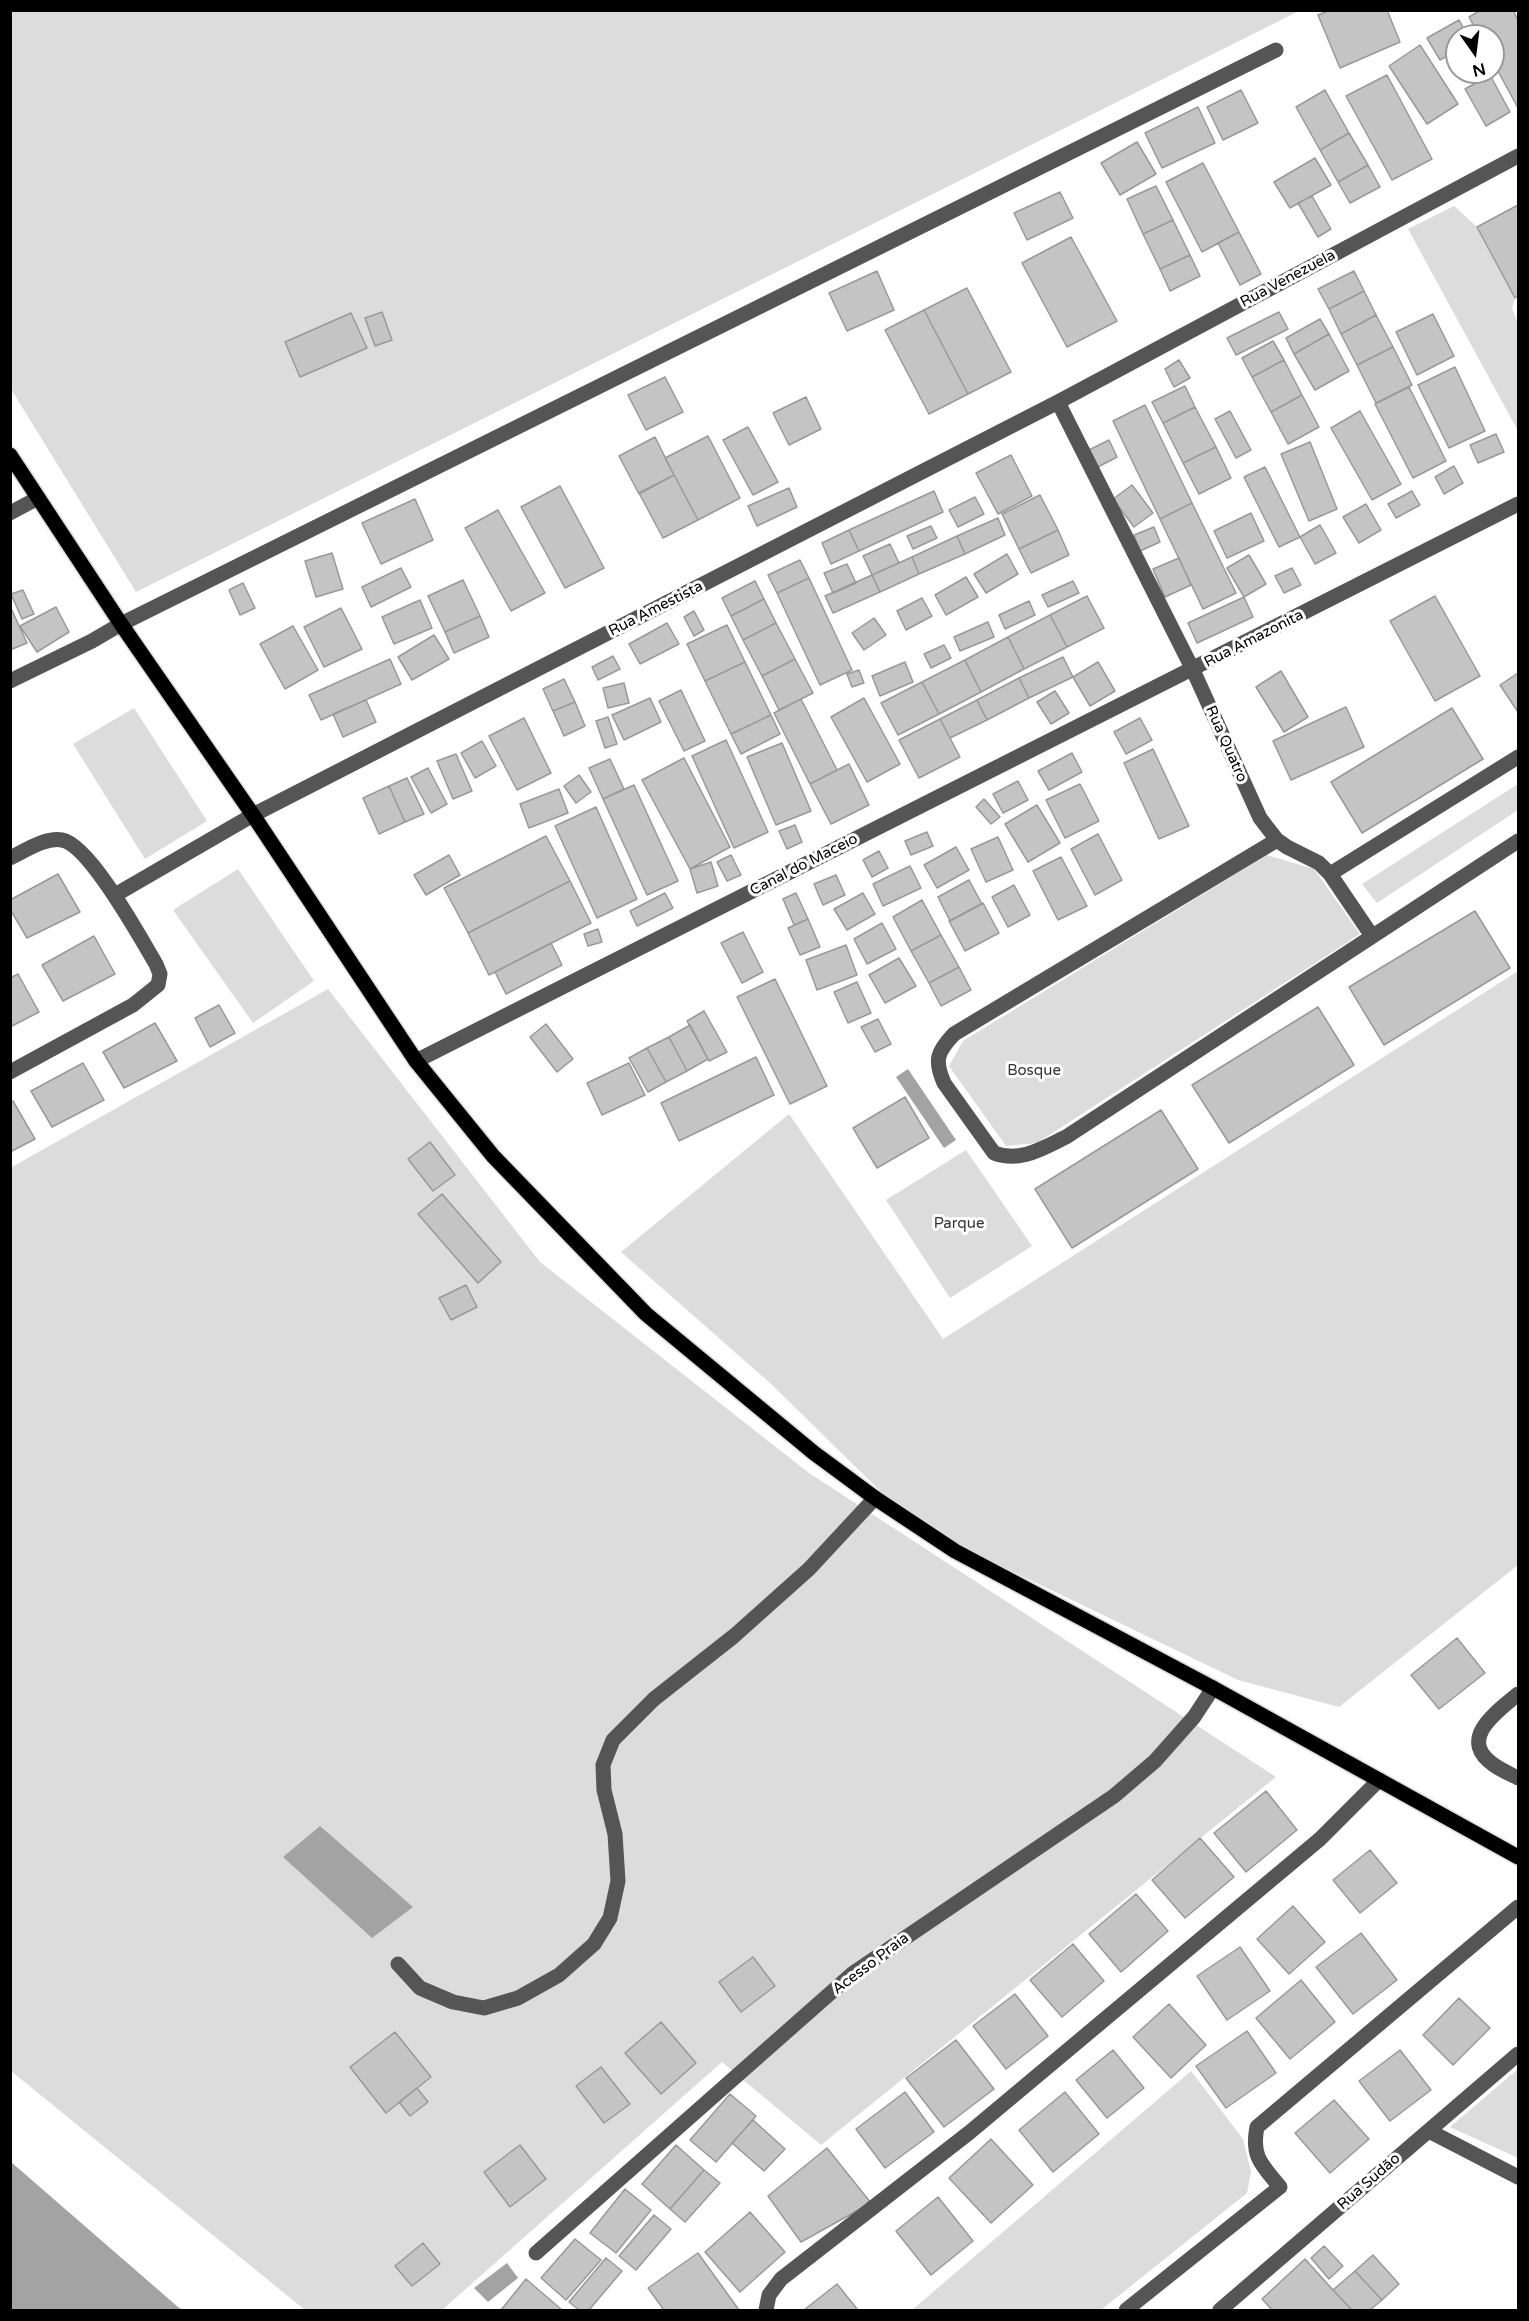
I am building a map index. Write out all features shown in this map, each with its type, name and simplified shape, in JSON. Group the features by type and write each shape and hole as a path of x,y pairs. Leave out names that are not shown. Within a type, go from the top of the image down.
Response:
{"main road":[{"path":"10,455 121,624 253,815 416,1061 493,1156 646,1314 814,1453 875,1498 955,1551 1213,1688 1518,1857"}],"street":[{"path":"10,681 1276,50"},
{"name":"Rua Venezuela","path":"1058,402 1518,156"},
{"name":"Rua Amazonita","path":"1058,402 1193,670 1518,504"},
{"name":"Rua Amestista","path":"115,895 253,815 1058,402"},
{"path":"10,513 38,498"},
{"name":"Rua Quatro","path":"1193,670 1260,818 1277,840"},
{"name":"Canal do Maceio","path":"416,1061 1193,670"},
{"path":"1330,874 1518,757"},
{"path":"10,858 50,841 64,840 89,860 115,895 156,964 159,974 158,985 133,1005 10,1072"},
{"path":"1372,936 1330,874 1318,863 1287,848 1277,840 954,1034 938,1055 938,1070 944,1083 994,1153 1016,1157 1035,1152 1066,1137 1518,841"},
{"path":"398,1964 420,1988 453,2001 484,2008 518,1998 559,1975 594,1944 610,1918 618,1881 615,1834 603,1765 614,1740 654,1699 734,1635 809,1569 875,1498"},
{"name":"Acesso Praia","path":"536,2253 852,1974 1114,1796 1155,1761 1194,1717 1213,1688"},
{"path":"1518,1694 1482,1726 1479,1739 1482,1755 1493,1765 1518,1778"},
{"path":"766,2310 769,2295 782,2279 997,2110 1320,1839 1378,1780"},
{"path":"1126,2310 1280,2187 1257,2157 1253,2143 1257,2127 1518,1907"},
{"name":"Rua Sudão","path":"1220,2310 1518,2054"},
{"path":"1429,2131 1518,2177"}],"green space":[{"path":"11,11 1299,11 136,592 11,389"},
{"path":"1454,206 1477,227 1515,298 1512,308 1518,323 1518,431 1408,229"},
{"path":"134,708 207,821 145,859 73,744"},
{"path":"1518,784 1518,810 1377,903 1362,884"},
{"name":"Bosque","path":"1267,855 1314,869 1360,934 1037,1143 1006,1146 949,1066 963,1041"},
{"path":"238,869 314,981 253,1023 173,910"},
{"path":"1518,971 1518,1565 1339,1707 1238,1680 914,1524 770,1383 621,1252 789,1114 943,1339"},
{"path":"328,989 540,1262 809,1473 1276,1777 821,2145 722,2062 442,2310 305,2310 11,2071 10,1168"},
{"name":"Parque","path":"966,1150 1032,1246 950,1298 886,1200"},
{"path":"1518,2069 1518,2158 1450,2127"},
{"path":"1191,2071 1243,2139 1251,2172 1247,2193 1101,2310 912,2310"}],"shaded area":[{"path":"908,1069 956,1140 944,1148 896,1077"},
{"path":"320,1826 413,1907 372,1938 283,1857"},
{"path":"11,2162 178,2307 183,2310 11,2310"},
{"path":"507,2263 518,2278 488,2302 474,2288"}],"building":[{"path":"1330,10 1387,10 1400,42 1340,68 1318,15"},
{"path":"1481,10 1513,10 1518,20 1518,108 1505,84 1505,24 1473,24 1469,17"},
{"path":"1445,28 1445,57 1440,60 1427,38"},
{"path":"1420,45 1458,104 1427,124 1389,66"},
{"path":"1387,75 1432,159 1392,180 1346,96"},
{"path":"1474,84 1495,84 1510,112 1486,126 1465,89"},
{"path":"1241,90 1258,123 1223,140 1207,107"},
{"path":"1325,90 1349,133 1320,150 1296,107"},
{"path":"1198,107 1215,143 1162,168 1145,133"},
{"path":"1349,133 1368,165 1338,182 1320,150"},
{"path":"1137,142 1156,174 1120,195 1101,163"},
{"path":"1315,158 1331,185 1290,208 1274,182"},
{"path":"1203,163 1239,232 1202,252 1166,182"},
{"path":"1368,165 1380,187 1350,203 1338,182"},
{"path":"1156,186 1173,220 1143,234 1127,199"},
{"path":"1060,192 1073,218 1027,240 1014,213"},
{"path":"1312,196 1331,229 1318,237 1298,203"},
{"path":"1518,205 1518,296 1515,298 1477,227"},
{"path":"1173,220 1190,255 1160,269 1143,234"},
{"path":"1239,232 1261,274 1240,285 1218,243"},
{"path":"1071,237 1117,321 1067,347 1022,263"},
{"path":"1190,255 1200,276 1170,291 1160,269"},
{"path":"877,271 894,310 847,331 829,293"},
{"path":"1354,271 1364,291 1329,309 1318,289"},
{"path":"967,288 1011,372 968,394 924,310"},
{"path":"1364,291 1376,315 1341,334 1329,309"},
{"path":"924,310 968,394 929,414 885,330"},
{"path":"382,312 392,340 375,346 365,318"},
{"path":"1279,312 1288,329 1236,355 1227,338"},
{"path":"351,313 367,348 300,377 285,342"},
{"path":"1433,314 1454,356 1417,375 1396,332"},
{"path":"1376,315 1393,347 1357,365 1341,334"},
{"path":"1320,319 1329,334 1294,354 1286,338"},
{"path":"1329,334 1349,371 1315,390 1294,354"},
{"path":"1273,341 1284,360 1252,377 1242,358"},
{"path":"1393,347 1412,385 1376,403 1357,365"},
{"path":"1179,360 1190,378 1174,387 1165,369"},
{"path":"1284,360 1302,395 1271,412 1252,377"},
{"path":"1455,367 1485,431 1449,448 1418,385"},
{"path":"665,377 683,412 646,430 628,395"},
{"path":"1185,386 1195,407 1163,423 1152,402"},
{"path":"1409,387 1446,461 1413,478 1375,404"},
{"path":"1302,395 1319,427 1288,444 1271,412"},
{"path":"806,397 821,429 789,445 773,413"},
{"path":"1145,405 1192,503 1160,519 1113,421"},
{"path":"1195,407 1216,447 1183,463 1163,423"},
{"path":"1230,411 1251,450 1236,458 1215,419"},
{"path":"1360,411 1401,484 1372,500 1331,428"},
{"path":"748,427 778,482 753,495 723,440"},
{"path":"1496,434 1504,452 1478,463 1470,445"},
{"path":"708,436 740,498 698,520 665,458"},
{"path":"655,437 674,475 639,494 619,456"},
{"path":"1109,440 1117,457 1098,467 1089,450"},
{"path":"1310,442 1337,509 1309,521 1281,454"},
{"path":"1216,447 1231,478 1199,494 1183,463"},
{"path":"1011,455 1032,496 998,514 976,473"},
{"path":"1454,466 1463,483 1444,494 1435,477"},
{"path":"1265,467 1300,537 1279,547 1244,477"},
{"path":"674,475 698,520 663,538 639,493"},
{"path":"1132,485 1153,513 1134,527 1113,499"},
{"path":"560,486 604,568 565,588 521,507"},
{"path":"789,488 797,507 757,526 748,506"},
{"path":"934,491 943,512 859,551 849,530"},
{"path":"1412,491 1420,505 1396,518 1388,504"},
{"path":"1040,495 1058,530 1019,549 1002,514"},
{"path":"975,497 984,514 958,527 949,510"},
{"path":"415,499 433,540 381,564 362,523"},
{"path":"1192,503 1236,593 1203,609 1160,519"},
{"path":"1366,504 1381,530 1359,543 1343,517"},
{"path":"498,510 545,593 511,611 465,528"},
{"path":"1251,513 1264,541 1227,558 1214,531"},
{"path":"998,518 1005,535 965,554 957,536"},
{"path":"1320,525 1336,553 1315,564 1300,537"},
{"path":"931,526 937,538 913,549 907,536"},
{"path":"1154,527 1160,542 1140,551 1134,535"},
{"path":"849,530 859,551 831,564 822,543"},
{"path":"1058,530 1069,555 1031,573 1019,549"},
{"path":"957,536 965,554 919,574 912,557"},
{"path":"890,544 899,563 872,575 863,556"},
{"path":"332,553 343,589 316,597 305,561"},
{"path":"1007,554 1018,574 986,593 974,574"},
{"path":"1249,555 1266,584 1244,597 1227,568"},
{"path":"912,557 919,574 880,592 872,575"},
{"path":"1179,558 1191,585 1165,597 1153,569"},
{"path":"800,560 809,578 777,593 768,575"},
{"path":"847,564 856,583 833,593 824,573"},
{"path":"401,568 411,587 371,607 362,587"},
{"path":"1292,568 1301,585 1284,593 1275,576"},
{"path":"872,575 880,592 833,613 825,596"},
{"path":"966,577 978,597 946,615 935,595"},
{"path":"809,578 852,670 820,685 777,593"},
{"path":"463,580 480,616 445,632 428,596"},
{"path":"755,581 764,599 731,616 722,598"},
{"path":"1073,581 1079,593 1048,607 1042,595"},
{"path":"243,583 255,608 240,615 229,590"},
{"path":"23,590 34,614 22,619 11,594"},
{"path":"1087,596 1104,628 1067,647 1050,615"},
{"path":"1435,596 1480,676 1435,701 1390,621"},
{"path":"1244,597 1253,617 1197,643 1188,623"},
{"path":"922,598 932,616 906,630 897,611"},
{"path":"764,599 776,623 743,640 731,616"},
{"path":"420,600 432,628 394,644 382,617"},
{"path":"1029,601 1035,615 1005,629 999,615"},
{"path":"10,606 27,643 10,650"},
{"path":"56,607 69,632 37,652 20,626"},
{"path":"341,608 362,649 324,667 304,627"},
{"path":"694,611 704,630 694,636 684,617"},
{"path":"1050,615 1067,647 1024,669 1008,637"},
{"path":"480,616 489,637 454,653 445,632"},
{"path":"874,618 886,635 864,650 852,633"},
{"path":"988,622 994,637 960,651 954,637"},
{"path":"667,623 679,644 640,664 629,644"},
{"path":"776,623 795,659 762,676 743,640"},
{"path":"727,625 745,662 705,681 687,644"},
{"path":"293,626 318,670 285,689 260,644"},
{"path":"434,635 449,659 412,680 398,657"},
{"path":"1008,637 1024,669 981,692 965,660"},
{"path":"944,645 951,658 931,668 924,654"},
{"path":"613,656 620,669 598,680 592,667"},
{"path":"1063,657 1073,677 1029,698 1019,678"},
{"path":"390,659 401,684 321,720 309,695"},
{"path":"795,659 813,693 779,710 762,676"},
{"path":"965,660 981,692 939,714 922,682"},
{"path":"745,662 771,715 731,734 705,681"},
{"path":"905,662 913,682 880,696 872,676"},
{"path":"1098,662 1115,691 1090,706 1073,677"},
{"path":"859,670 864,683 852,687 847,674"},
{"path":"1281,671 1308,717 1284,732 1256,687"},
{"path":"1518,673 1518,712 1500,685"},
{"path":"1019,678 1029,698 987,720 977,700"},
{"path":"564,679 575,702 553,711 543,689"},
{"path":"922,682 939,714 898,735 881,703"},
{"path":"624,683 629,703 608,708 603,688"},
{"path":"681,690 705,741 684,751 659,701"},
{"path":"1055,691 1069,713 1051,724 1037,702"},
{"path":"650,698 661,722 624,740 612,715"},
{"path":"864,698 900,764 867,782 831,717"},
{"path":"801,699 837,770 810,784 774,713"},
{"path":"366,700 376,722 343,737 333,714"},
{"path":"977,700 987,720 950,738 940,719"},
{"path":"575,702 585,726 564,736 553,711"},
{"path":"1346,707 1364,747 1291,780 1273,741"},
{"path":"1452,708 1483,759 1362,833 1331,782"},
{"path":"771,715 780,734 741,754 731,734"},
{"path":"608,717 617,744 605,748 596,721"},
{"path":"524,718 551,773 517,790 489,736"},
{"path":"1140,718 1152,740 1126,754 1114,732"},
{"path":"940,719 960,757 919,778 899,740"},
{"path":"726,740 768,832 734,848 692,756"},
{"path":"482,741 496,766 475,778 461,753"},
{"path":"782,743 811,811 776,825 747,757"},
{"path":"1153,749 1189,826 1159,839 1124,763"},
{"path":"1072,753 1082,772 1049,790 1038,771"},
{"path":"456,754 472,791 453,799 437,761"},
{"path":"684,758 730,847 690,869 642,780"},
{"path":"610,759 624,789 603,799 589,768"},
{"path":"849,764 869,805 831,824 810,784"},
{"path":"428,768 447,804 431,813 411,777"},
{"path":"579,775 591,792 576,803 564,786"},
{"path":"407,778 424,814 405,822 389,786"},
{"path":"1018,781 1028,800 1003,813 993,794"},
{"path":"1080,784 1099,821 1065,838 1046,800"},
{"path":"634,785 678,881 647,895 603,799"},
{"path":"389,786 405,822 379,834 363,798"},
{"path":"559,789 568,813 529,828 520,804"},
{"path":"984,799 1000,817 991,824 976,807"},
{"path":"1037,805 1060,843 1028,862 1005,824"},
{"path":"596,807 637,899 597,918 555,826"},
{"path":"795,825 802,842 787,849 779,831"},
{"path":"927,832 933,846 911,855 905,841"},
{"path":"1098,834 1122,880 1095,895 1071,849"},
{"path":"546,836 570,881 468,933 444,888"},
{"path":"998,837 1013,870 986,882 971,849"},
{"path":"956,847 969,870 937,888 924,865"},
{"path":"879,851 888,868 872,877 863,860"},
{"path":"449,855 460,875 426,895 414,875"},
{"path":"731,855 741,875 727,881 717,862"},
{"path":"1061,857 1087,906 1058,920 1033,871"},
{"path":"711,862 718,886 697,893 690,869"},
{"path":"910,866 921,888 883,906 873,884"},
{"path":"58,874 80,912 27,938 10,909 10,900"},
{"path":"836,875 845,895 823,905 814,884"},
{"path":"969,880 982,904 950,921 938,897"},
{"path":"570,881 591,923 489,975 468,933"},
{"path":"1014,885 1030,915 1008,927 992,897"},
{"path":"665,893 673,908 637,926 630,911"},
{"path":"796,893 808,919 794,925 783,899"},
{"path":"863,893 875,914 847,930 834,909"},
{"path":"922,900 941,935 911,951 893,917"},
{"path":"983,903 999,933 965,951 949,921"},
{"path":"1475,911 1510,968 1384,1045 1349,987"},
{"path":"808,919 820,947 800,955 788,928"},
{"path":"882,923 896,949 867,964 854,939"},
{"path":"598,929 602,942 588,946 584,934"},
{"path":"743,932 763,972 742,983 721,943"},
{"path":"941,935 959,967 929,983 911,951"},
{"path":"94,936 115,974 63,1001 42,965"},
{"path":"551,943 562,965 506,994 495,972"},
{"path":"846,945 857,975 817,990 806,960"},
{"path":"899,958 916,986 885,1003 869,975"},
{"path":"959,967 971,990 941,1006 929,983"},
{"path":"18,974 39,1012 10,1027 10,978"},
{"path":"775,979 827,1086 790,1104 737,997"},
{"path":"857,982 871,1013 848,1023 834,992"},
{"path":"219,1005 235,1033 210,1047 195,1018"},
{"path":"1318,1007 1354,1065 1229,1143 1192,1085"},
{"path":"704,1011 727,1052 709,1061 687,1021"},
{"path":"878,1019 891,1044 875,1052 861,1027"},
{"path":"155,1023 177,1061 124,1088 103,1052"},
{"path":"546,1024 573,1059 557,1072 530,1037"},
{"path":"690,1025 708,1059 687,1071 669,1037"},
{"path":"669,1037 687,1071 666,1082 647,1048"},
{"path":"647,1048 666,1082 648,1092 629,1058"},
{"path":"756,1057 774,1095 679,1141 661,1103"},
{"path":"83,1063 104,1100 52,1127 31,1091"},
{"path":"629,1063 645,1095 602,1115 587,1083"},
{"path":"905,1097 929,1138 877,1168 853,1128"},
{"path":"13,1101 35,1139 10,1152 10,1103"},
{"path":"1161,1110 1198,1169 1072,1248 1035,1189"},
{"path":"430,1142 455,1175 433,1191 408,1159"},
{"path":"442,1194 501,1262 478,1283 418,1214"},
{"path":"466,1285 477,1307 451,1320 439,1298"},
{"path":"1457,1638 1485,1673 1439,1709 1411,1675"},
{"path":"1266,1791 1297,1830 1246,1872 1214,1833"},
{"path":"1200,1838 1234,1877 1185,1918 1152,1880"},
{"path":"1370,1850 1397,1883 1360,1913 1333,1880"},
{"path":"1136,1894 1168,1931 1121,1972 1089,1934"},
{"path":"1293,1906 1325,1942 1289,1974 1257,1939"},
{"path":"1361,1933 1397,1980 1353,2014 1316,1967"},
{"path":"1073,1944 1104,1981 1062,2017 1030,1980"},
{"path":"1240,1947 1270,1991 1227,2020 1197,1976"},
{"path":"753,1957 775,1986 741,2012 719,1982"},
{"path":"1301,1980 1335,2022 1290,2059 1256,2018"},
{"path":"1015,1994 1048,2036 1006,2069 973,2026"},
{"path":"1459,1998 1490,2028 1453,2065 1423,2035"},
{"path":"1169,2004 1206,2045 1171,2078 1133,2037"},
{"path":"661,2022 696,2063 661,2094 625,2053"},
{"path":"1247,2031 1276,2073 1226,2108 1196,2066"},
{"path":"395,2032 431,2077 386,2113 350,2067"},
{"path":"956,2040 994,2089 944,2127 906,2078"},
{"path":"1113,2050 1144,2088 1107,2118 1076,2080"},
{"path":"1400,2050 1431,2090 1390,2121 1359,2081"},
{"path":"601,2067 630,2104 604,2123 576,2086"},
{"path":"417,2088 428,2102 410,2116 399,2102"},
{"path":"905,2092 934,2132 885,2168 856,2129"},
{"path":"1065,2092 1099,2134 1053,2172 1019,2130"},
{"path":"730,2094 756,2116 716,2162 690,2140"},
{"path":"1334,2100 1369,2139 1330,2173 1295,2133"},
{"path":"753,2120 785,2149 764,2171 732,2143"},
{"path":"991,2139 1033,2185 991,2223 949,2178"},
{"path":"520,2145 546,2179 510,2207 484,2172"},
{"path":"676,2145 704,2170 670,2209 642,2184"},
{"path":"827,2148 871,2203 801,2242 768,2196"},
{"path":"704,2170 720,2183 685,2222 670,2209"},
{"path":"625,2189 651,2210 616,2253 590,2233"},
{"path":"938,2197 973,2241 931,2275 896,2231"},
{"path":"750,2212 785,2252 740,2292 705,2252"},
{"path":"654,2215 671,2229 636,2270 619,2256"},
{"path":"575,2239 601,2260 566,2300 541,2278"},
{"path":"423,2243 440,2264 412,2286 395,2266"},
{"path":"1324,2246 1343,2266 1329,2279 1311,2258"},
{"path":"698,2253 739,2310 664,2310 648,2288"},
{"path":"1373,2255 1399,2284 1382,2300 1355,2271"},
{"path":"606,2258 622,2271 589,2310 579,2310 569,2302"},
{"path":"1305,2259 1352,2310 1272,2310 1262,2299"},
{"path":"1355,2271 1382,2300 1370,2310 1352,2310 1333,2290"},
{"path":"526,2279 562,2310 501,2310"},
{"path":"837,2284 858,2310 804,2310"}]}
